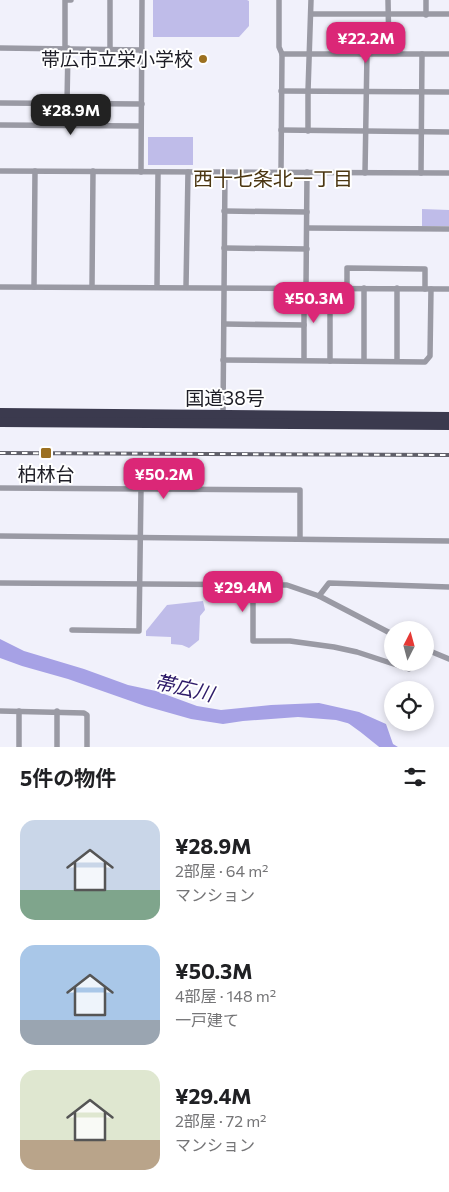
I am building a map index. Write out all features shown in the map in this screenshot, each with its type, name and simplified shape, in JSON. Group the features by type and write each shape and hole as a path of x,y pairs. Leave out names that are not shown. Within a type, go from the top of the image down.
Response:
{"highway":[{"name":"国道38号","path":"0,413 449,425"},
{"name":"国道38号","path":"0,422 449,416"}],"street":[{"path":"68,104 66,0 71,0"},
{"path":"110,0 110,49"},
{"path":"141,172 142,0"},
{"path":"279,0 279,47 282,54 281,172"},
{"path":"308,130 311,0"},
{"path":"388,0 389,53"},
{"path":"426,0 426,15"},
{"path":"311,14 449,14"},
{"path":"0,48 142,50"},
{"path":"365,172 367,53"},
{"path":"282,54 449,54"},
{"path":"421,173 422,54"},
{"path":"281,91 449,92"},
{"path":"0,103 142,104"},
{"path":"0,125 141,126"},
{"path":"281,130 449,132"},
{"path":"0,171 449,173"},
{"path":"34,288 35,171"},
{"path":"92,287 93,171"},
{"path":"157,287 158,172"},
{"path":"186,287 188,172"},
{"path":"223,419 225,172"},
{"path":"304,360 308,172"},
{"path":"224,210 307,212"},
{"path":"307,228 449,229"},
{"path":"224,248 307,249"},
{"path":"224,360 425,362 430,356 426,269 347,268 347,288"},
{"path":"0,287 449,289"},
{"path":"330,288 330,361"},
{"path":"364,288 364,361"},
{"path":"397,288 397,361"},
{"path":"224,324 304,326"},
{"path":"0,488 300,490 300,539"},
{"path":"72,630 139,630 141,489"},
{"path":"0,536 449,541"},
{"path":"0,583 287,585 319,596 384,630"},
{"path":"319,596 329,583 449,587"},
{"path":"253,586 253,641 290,641 334,647 384,661"},
{"path":"434,653 449,659"},
{"path":"0,711 84,713 87,715 87,747"},
{"path":"19,711 19,747"},
{"path":"57,712 57,747"}],"shaded area":[{"path":"153,0 247,0 249,1 249,26 239,37 153,37"},
{"path":"148,137 193,137 193,165 148,165"},
{"path":"422,209 449,210 449,226 422,226"},
{"path":"203,601 205,610 200,616 199,640 189,648 171,644 171,637 146,636 146,631 167,605"},
{"path":"0,639 24,651 84,669 128,685 156,691 197,706 221,710 319,703 359,712 384,723 384,731 388,731 393,744 398,747 382,747 373,730 336,720 298,717 223,724 191,719 145,706 0,658"}],"waterway":[{"name":"帯広川","path":"352,719 388,747"}],"railway":[{"path":"0,453 449,455"}],"place":[{"name":"帯広市立栄小学校","path":"203,59"},
{"name":"柏林台","path":"46,453"}],"district":[{"name":"西十七条北一丁目","path":"273,179"}]}
